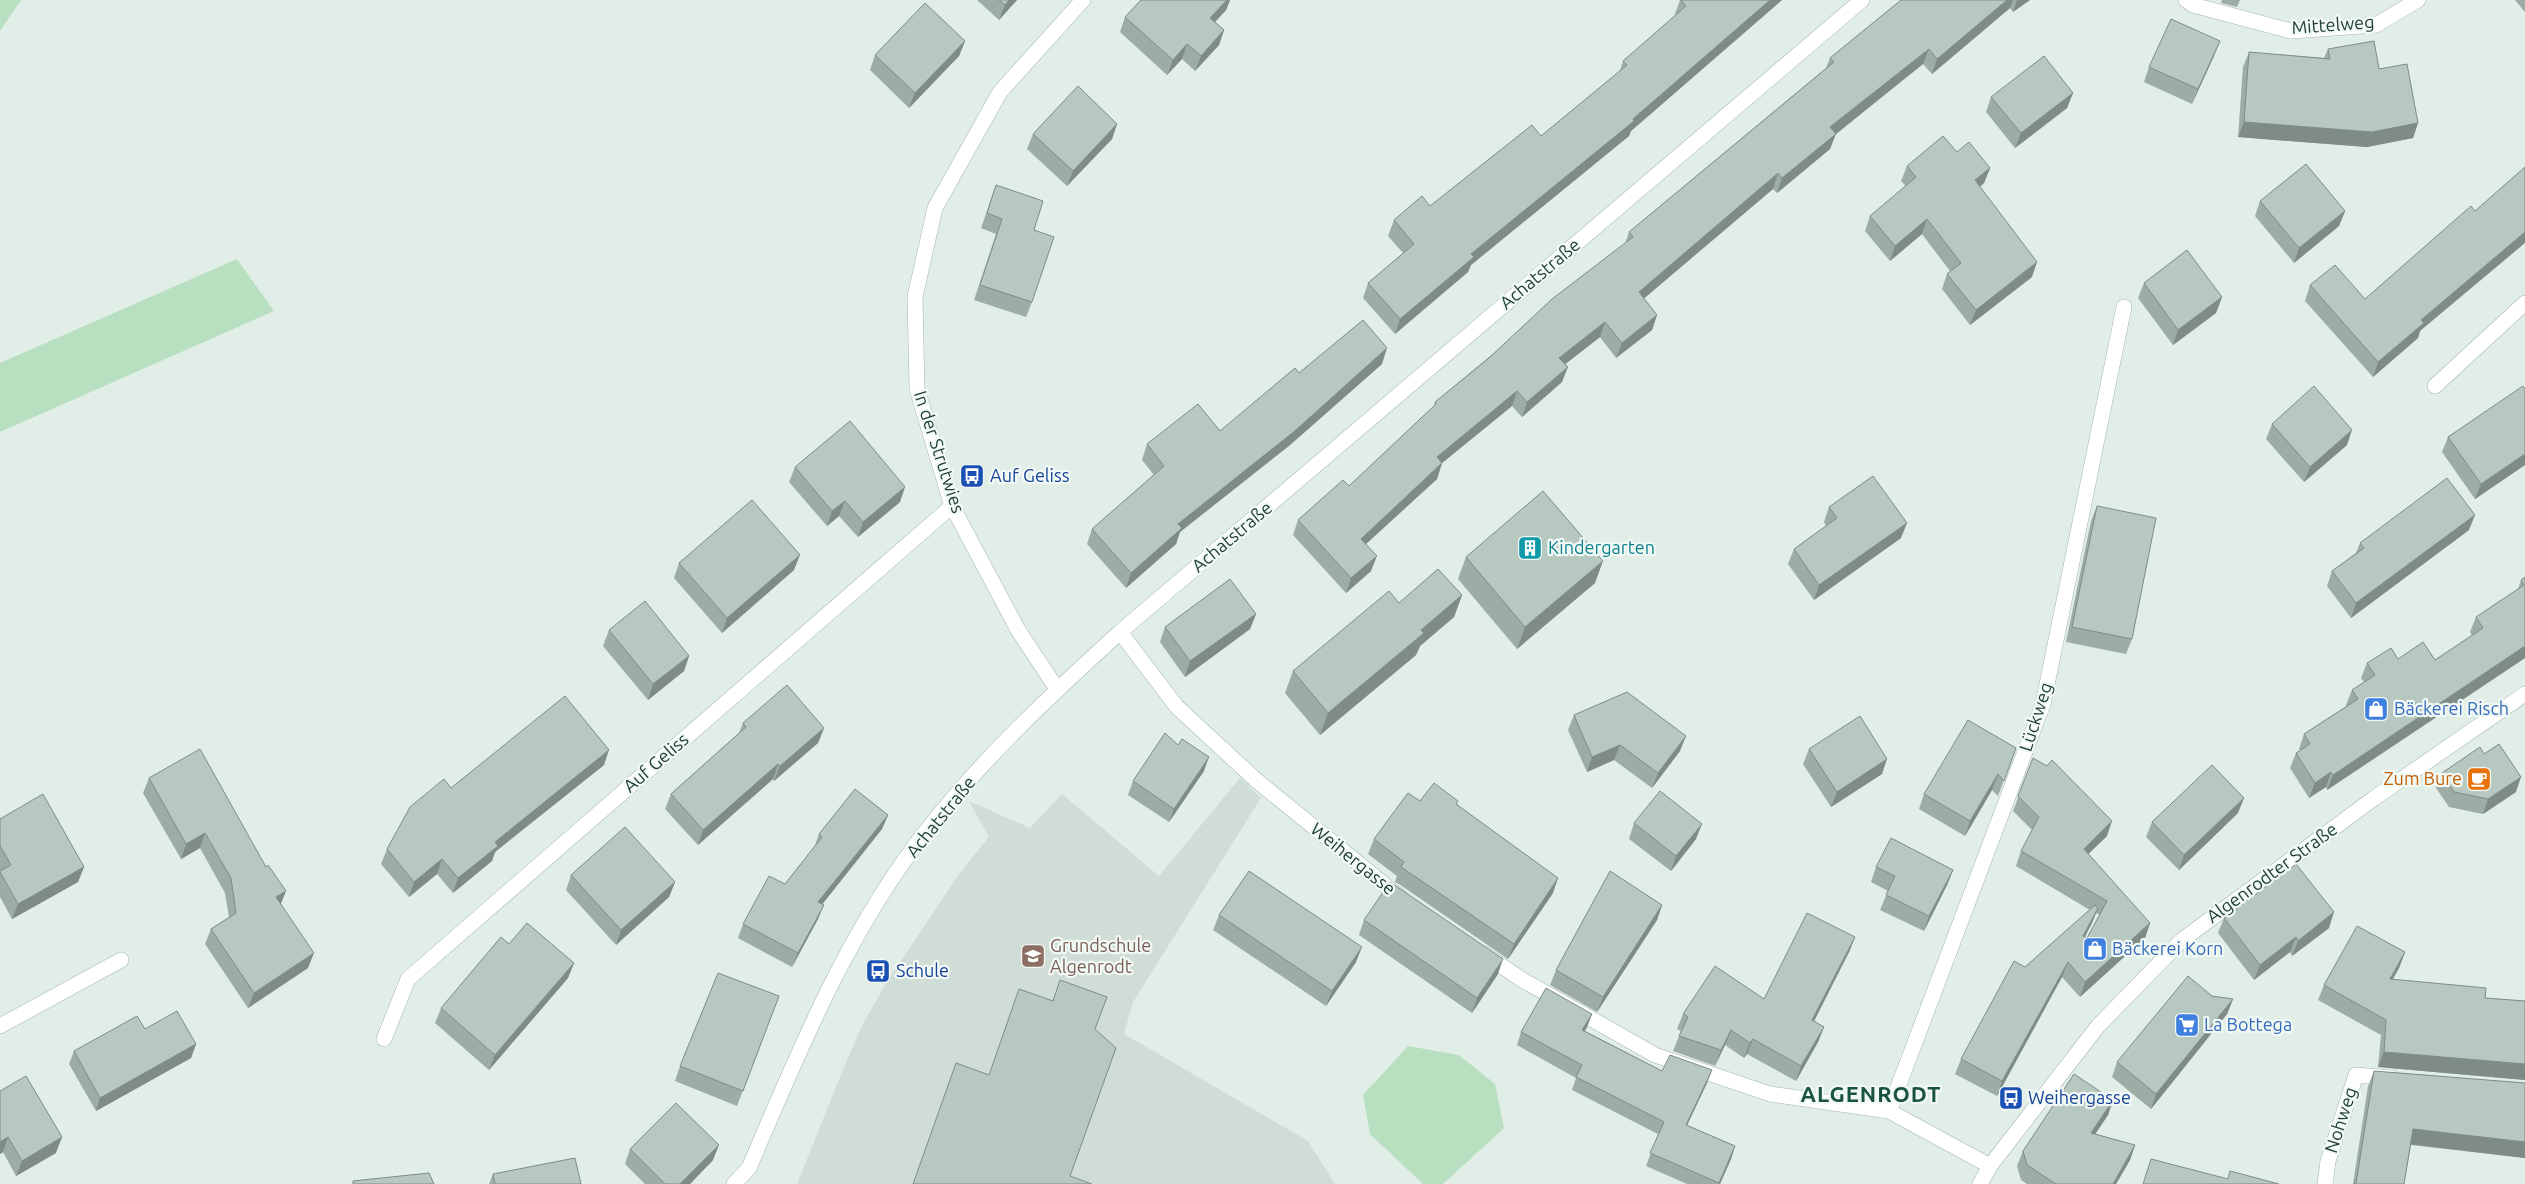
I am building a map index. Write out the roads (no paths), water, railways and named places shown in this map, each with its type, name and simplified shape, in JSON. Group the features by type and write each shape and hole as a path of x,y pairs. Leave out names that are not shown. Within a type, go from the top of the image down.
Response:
{"street":[{"name":"In der Strutwies","path":"1057,689 1018,630 952,506 916,389 915,297 936,208 1000,92 1083,0"},
{"name":"Achatstraße","path":"734,1184 749,1168 804,1039 847,955 886,889 926,831 1020,726 1057,689 1120,632 1862,0"},
{"name":"Mittelweg","path":"2186,0 2193,5 2291,31 2376,25 2418,0"},
{"path":"2435,386 2525,303"},
{"name":"Lückweg","path":"1889,1111 2043,704 2124,307"},
{"name":"Auf Geliss","path":"384,1039 408,979 952,506"},
{"name":"Weihergasse","path":"1120,632 1177,707 1256,780 1393,892 1417,909"},
{"name":"Algenrodter Straße","path":"1980,1184 1990,1166 2098,1026 2182,940 2373,799 2525,694"},
{"path":"1473,947 1520,979 1654,1055 1770,1094 1889,1111 1990,1166"},
{"path":"0,1026 121,960"},
{"name":"Nohweg","path":"2325,1184 2328,1162 2356,1075 2406,1079"}],"place":[{"name":"Auf Geliss","path":"972,476"},
{"name":"Kindergarten","path":"1530,548"},
{"name":"Bäckerei Risch","path":"2376,709"},
{"name":"Zum Bure","path":"2479,779"},
{"name":"Bäckerei Korn","path":"2095,949"},
{"name":"Grundschule Algenrodt","path":"1033,956"},
{"name":"Schule","path":"878,971"},
{"name":"La Bottega","path":"2187,1025"},
{"name":"Weihergasse","path":"2011,1098"}],"district":[{"name":"ALGENRODT","path":"1871,1094"}]}
